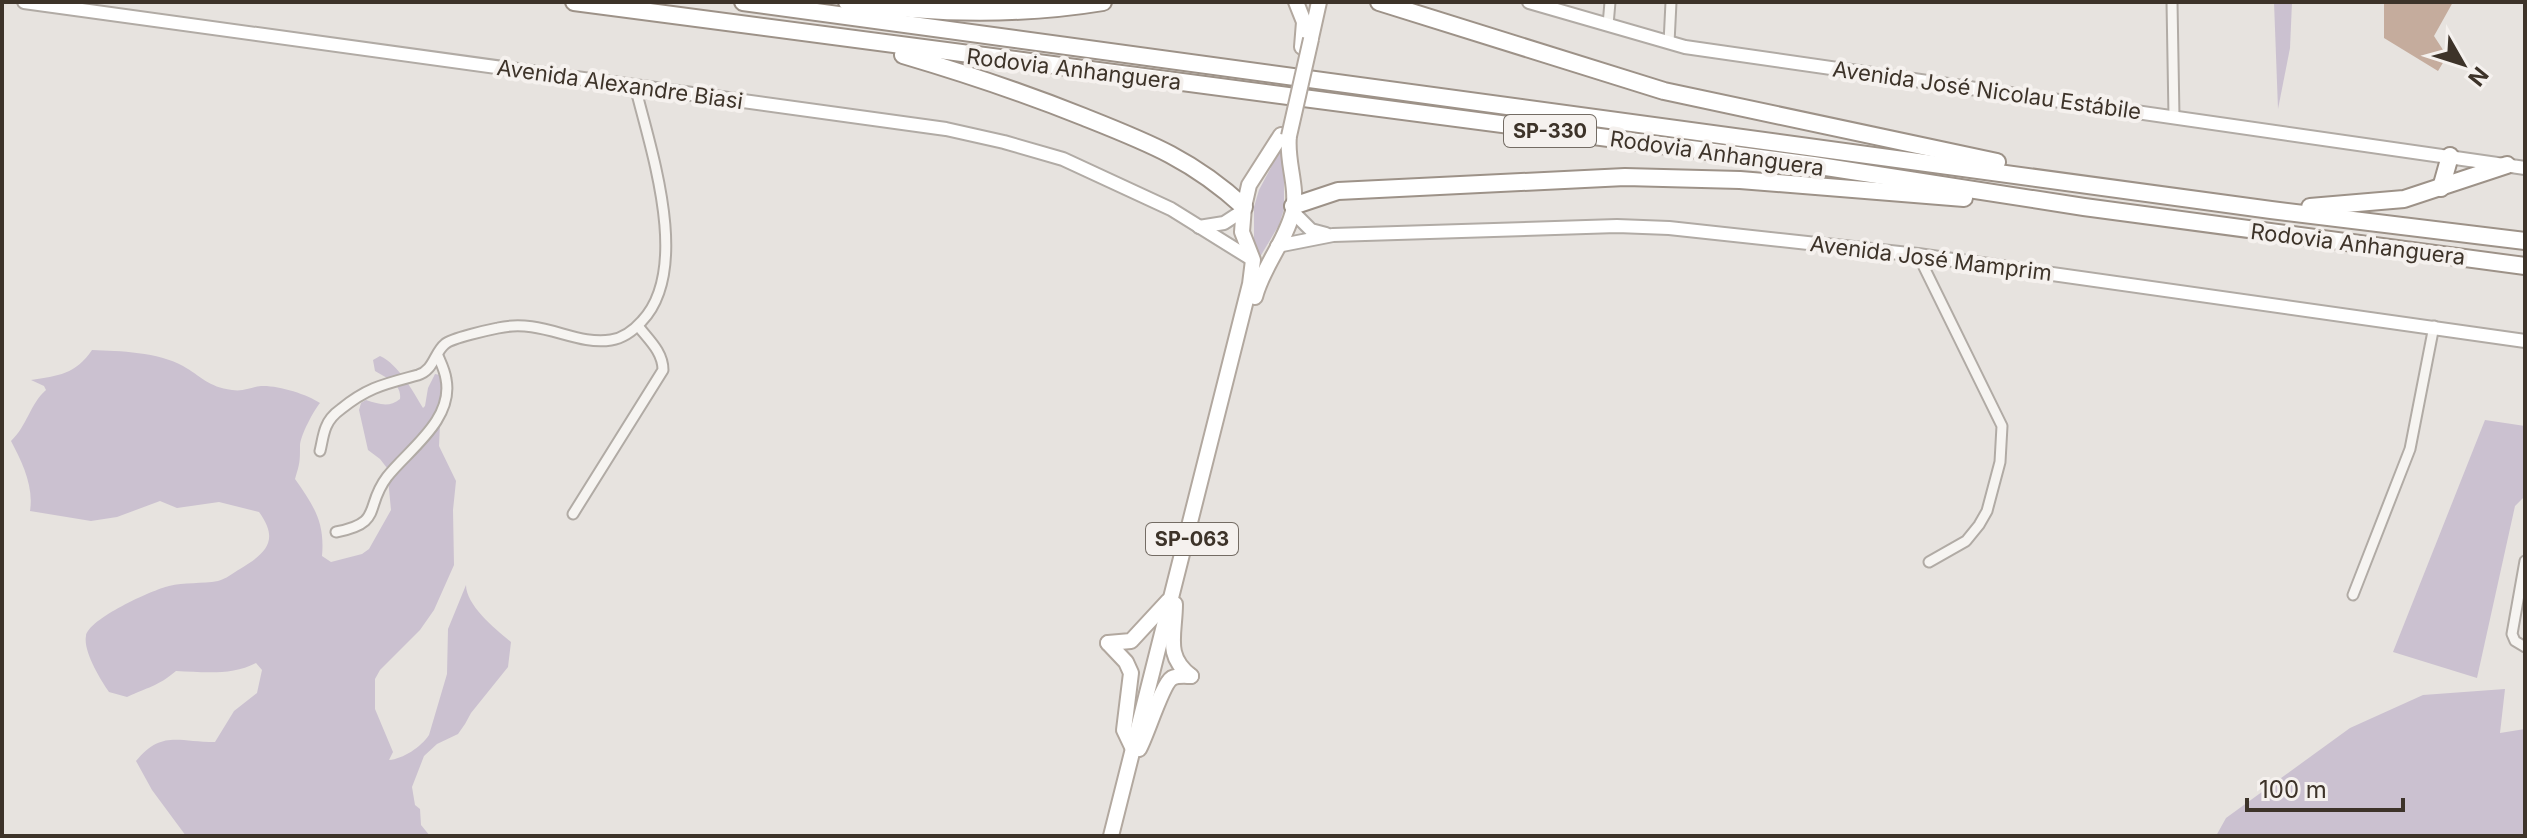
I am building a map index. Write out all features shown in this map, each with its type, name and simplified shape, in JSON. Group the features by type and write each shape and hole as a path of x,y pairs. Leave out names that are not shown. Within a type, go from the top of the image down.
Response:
{"highway":[{"name":"Rodovia Anhanguera","path":"574,2 1813,165 2084,207 2525,266"},
{"name":"Rodovia Anhanguera","path":"743,2 2271,210 2525,241"},
{"path":"847,2 927,12 973,13 1065,8 1103,2"},
{"path":"1379,2 1664,91 2092,184"},
{"path":"851,40 1013,88 1150,144 1199,169 1244,209"},
{"path":"2441,188 2450,156"},
{"path":"2271,210 2404,199 2507,165"},
{"path":"1293,209 1338,191 1625,177 1740,180 2084,207"}],"main road":[{"name":"Avenida Alexandre Biasi","path":"24,2 946,129 1063,159 1171,209 1253,260"},
{"name":"SP-063","path":"1296,2 1304,22 1306,43"},
{"name":"SP-063","path":"1172,603 1258,285 1293,209 1285,136 1306,43 1319,2"},
{"name":"Avenida José Nicolau Estábile","path":"1529,2 1669,43 2525,168"},
{"name":"SP-063","path":"1111,836 1136,749 1250,284 1253,260 1242,232 1249,185 1285,136"},
{"path":"1198,227 1224,223 1244,209"},
{"name":"Avenida José Mamprim","path":"1293,209 1311,230 1333,235"},
{"name":"Avenida José Mamprim","path":"1277,246 1333,235 1643,227 1740,234 1918,255 2525,341"},
{"path":"1172,603 1173,656 1178,667 1191,676 1172,678 1167,682 1161,691 1152,722 1136,749 1124,730 1131,673 1126,662 1108,643 1131,641 1172,603"},
{"name":"SP-063","path":"1119,836 1136,749"}],"street":[{"path":"1608,25 1610,2"},
{"path":"1669,43 1671,2"},
{"path":"2172,2 2174,117"},
{"path":"320,451 326,425 332,417 362,392 422,374 445,344 498,328 521,325 547,328 597,341 624,336 638,326 650,312 659,292 664,262 664,224 659,182 635,86"},
{"path":"1918,255 2002,426 2000,462 1987,511 1966,541 1929,562"},
{"path":"573,514 663,370 663,360 658,351 638,326"},
{"path":"2353,595 2410,449 2434,326"},
{"path":"336,532 354,529 365,523 382,483 439,416 447,381 438,356"},
{"path":"2525,561 2512,634 2515,641 2525,647"}],"shaded area":[{"path":"2274,2 2292,2 2290,48 2278,109"},
{"path":"2384,2 2453,2 2434,36 2447,56 2438,71 2384,38"},
{"path":"1284,143 1284,209 1279,225 1254,267 1254,207 1259,190"},
{"path":"92,350 139,353 173,361 224,389 275,387 300,393 320,403 302,436 295,479 317,515 322,533 322,556 331,562 362,554 369,549 391,510 387,468 368,450 359,410 366,400 388,404 400,399 400,394 393,382 375,371 373,360 380,356 393,365 423,408 435,374 440,375 451,389 433,425 440,424 439,446 456,481 454,565 434,610 375,679 375,709 393,752 389,760 411,752 429,735 447,674 448,629 466,585 476,608 511,642 508,667 458,734 437,744 424,756 412,787 415,805 420,809 421,825 430,836 186,836 152,790 136,761 145,751 162,741 215,742 234,711 257,693 262,670 256,663 227,672 176,671 158,684 127,697 109,692 97,673 86,642 89,629 122,606 149,593 175,585 212,582 227,577 263,552 269,531 259,512 219,502 177,508 160,501 117,517 91,521 30,511 29,483 11,441 46,390 31,380 73,369"},
{"path":"2485,420 2525,426 2525,496 2515,506 2477,678 2393,652"},
{"path":"2505,689 2500,733 2525,729 2525,836 2216,836 2226,818 2350,728 2423,695"}]}
